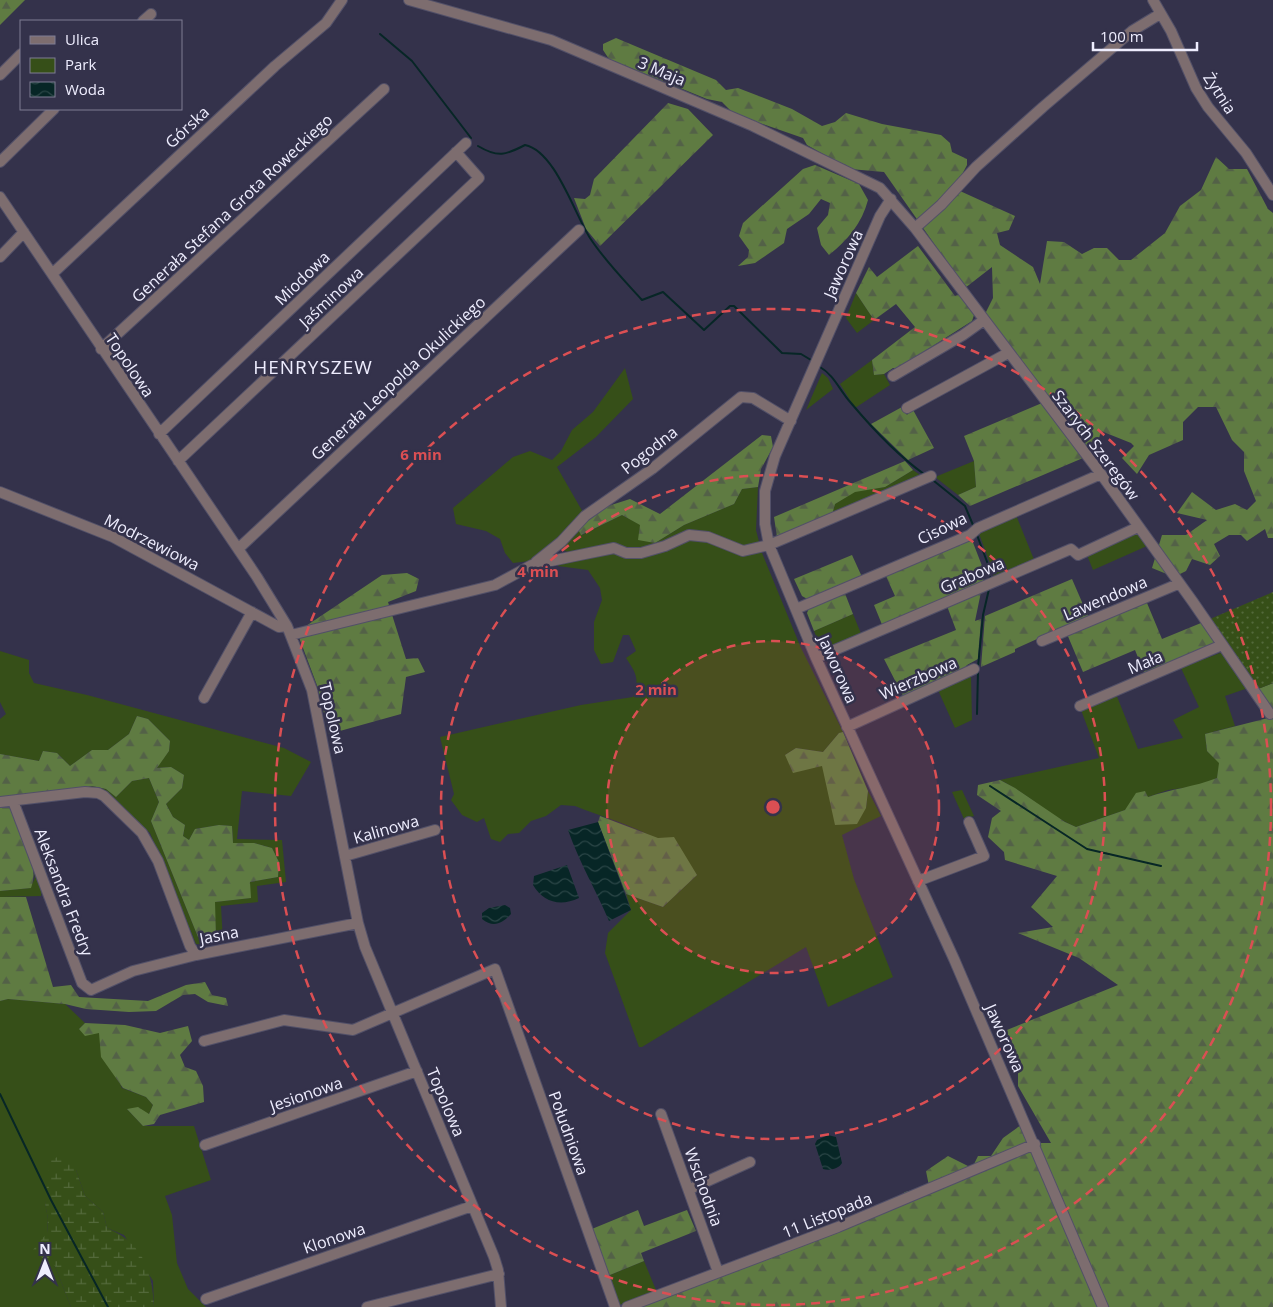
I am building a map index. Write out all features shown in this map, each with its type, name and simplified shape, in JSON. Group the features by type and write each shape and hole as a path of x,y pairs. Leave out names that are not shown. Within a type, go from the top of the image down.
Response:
{"street":[{"name":"Górska","path":"52,274 274,66 326,22 342,0"},
{"name":"3 Maja","path":"409,0 551,40 753,126 874,183 891,199"},
{"name":"Żytnia","path":"1153,0 1171,31 1196,88 1208,107 1246,153 1273,195"},
{"path":"915,228 941,205 976,167 1042,107 1132,31 1160,14"},
{"path":"0,75 20,55"},
{"name":"Generała Stefana Grota Roweckiego","path":"101,349 384,89"},
{"path":"0,162 53,110"},
{"name":"Miodowa","path":"159,434 466,143"},
{"name":"Jaśminowa","path":"178,461 480,178 456,152"},
{"name":"Topolowa","path":"0,197 238,549 289,630 312,690 358,923 365,948 499,1274 501,1307"},
{"name":"Szarych Szeregów","path":"891,199 1101,474 1270,714"},
{"name":"Jaworowa","path":"891,199 880,216 775,456 765,491 765,524 769,545 816,658 1035,1144 1103,1307"},
{"name":"Generała Leopolda Okulickiego","path":"238,549 579,230"},
{"path":"0,257 24,232"},
{"path":"893,376 963,335 984,320"},
{"path":"907,408 1008,353"},
{"name":"Pogodna","path":"532,565 561,542 586,516 652,469 741,397 753,398 791,421"},
{"name":"Cisowa","path":"796,609 970,535 978,528 1101,474"},
{"path":"289,630 495,585 532,565 614,548 626,553 641,553 665,546 689,535 708,537 743,551 769,545 931,476"},
{"name":"Modrzewiowa","path":"0,492 113,537 279,627 289,630"},
{"name":"Grabowa","path":"816,658 1071,549 1078,555 1138,527"},
{"name":"Lawendowa","path":"1042,641 1178,584"},
{"path":"204,698 252,612"},
{"name":"Mała","path":"1080,706 1222,645"},
{"name":"Wierzbowa","path":"847,727 974,669"},
{"path":"0,802 85,792 98,793 142,833 158,861 190,946 196,955"},
{"name":"Aleksandra Fredry","path":"13,801 82,983 91,990"},
{"path":"918,881 984,856 969,822"},
{"name":"Kalinowa","path":"345,856 435,830"},
{"name":"Jasna","path":"91,990 133,971 196,955 358,923"},
{"name":"Południowa","path":"393,1014 495,968 615,1307"},
{"path":"204,1041 284,1020 353,1030 393,1014"},
{"name":"Jesionowa","path":"205,1145 417,1071"},
{"name":"Wschodnia","path":"661,1114 690,1189 718,1272"},
{"name":"11 Listopada","path":"627,1307 730,1269 863,1216 1035,1144"},
{"path":"690,1189 750,1162"},
{"name":"Klonowa","path":"206,1299 472,1206"},
{"path":"367,1307 499,1274"}],"green space":[{"path":"0,0 25,0 0,25"},
{"path":"616,38 716,80 726,90 738,88 792,109 822,126 835,122 846,113 882,124 941,135 950,143 952,152 967,159 967,165 957,184 960,191 1015,216 1009,230 997,233 1000,245 1033,267 1040,284 1047,241 1064,242 1082,254 1094,248 1107,248 1119,260 1131,260 1165,233 1180,206 1201,190 1216,157 1229,169 1247,169 1268,209 1273,213 1273,538 1268,538 1265,529 1247,541 1241,535 1229,535 1214,544 1220,556 1210,565 1192,559 1186,571 1174,577 1152,568 1162,535 1186,535 1207,520 1177,513 1192,492 1216,510 1235,504 1247,510 1256,501 1244,471 1244,452 1232,440 1216,407 1198,407 1183,422 1183,440 1149,455 1137,474 1122,458 1134,446 1131,443 1101,431 1097,446 1088,449 1076,425 1045,394 985,314 993,298 992,267 965,288 884,172 850,169 807,145 803,138 734,114 722,102 707,99 609,59 603,50 603,44"},
{"path":"668,103 688,109 713,135 600,246 586,229 574,198 585,199 590,195 594,179"},
{"path":"815,165 859,184 868,200 858,224 829,255 821,245 817,228 828,215 830,203 821,199 809,214 787,229 784,243 755,263 738,266 748,257 749,250 739,236 743,223 803,169"},
{"path":"918,246 955,296 959,294 974,315 972,321 898,368 893,368 884,374 874,375 872,360 915,327 896,304 874,320 856,293 869,267 877,277"},
{"path":"856,293 874,320 857,333 846,318"},
{"path":"872,360 874,375 884,374 890,385 855,408 840,384"},
{"path":"625,368 633,399 596,437 557,467 584,514 577,526 582,535 622,515 641,525 655,543 684,525 734,504 742,489 758,487 756,530 762,553 801,648 843,732 839,733 823,752 796,748 785,755 822,766 866,808 868,791 881,816 842,835 854,879 893,977 828,1007 806,947 642,1047 639,1047 605,953 608,933 631,910 626,894 663,907 697,875 673,849 658,840 625,824 575,806 561,805 546,816 531,821 519,833 508,834 500,842 491,839 484,818 477,822 462,815 451,800 454,794 440,737 581,705 633,697 636,676 626,658 636,651 629,635 623,635 613,662 601,664 594,650 594,622 602,600 600,588 588,570 558,566 558,562 571,554 556,546 530,561 513,563 505,553 500,539 486,531 456,524 453,508 513,457 530,451 552,460 561,451 572,430 593,412"},
{"path":"822,373 828,378 833,389 806,410"},
{"path":"1042,403 1083,458 970,506 958,495 976,487 974,461 964,436"},
{"path":"902,407 907,415 912,408 934,448 908,460 871,424"},
{"path":"762,435 771,436 773,447 761,469 758,487 742,489 734,504 684,525 655,543 638,540 640,525 622,515 581,535 576,525 605,507 630,499 660,514"},
{"path":"905,461 913,470 885,487 855,492 835,504 832,515 777,537 774,517"},
{"path":"974,461 976,487 958,495 935,477"},
{"path":"913,470 923,477 832,515 835,504 855,491 885,487"},
{"path":"1016,515 1035,562 994,579 978,531"},
{"path":"1136,531 1147,546 1093,570 1087,555"},
{"path":"969,539 972,540 984,571 983,584 883,627 874,605 895,596 885,574"},
{"path":"852,555 862,577 809,600 802,596 794,579"},
{"path":"407,573 419,579 416,591 388,602 406,659 418,658 425,672 406,677 401,714 329,734 318,688 297,632 382,575"},
{"path":"1072,579 1088,616 1015,649 1015,652 981,667 985,616"},
{"path":"844,591 853,614 814,631 807,613 810,606"},
{"path":"981,592 975,621 981,619 978,659 967,665 963,670 903,696 884,659 956,630 947,606"},
{"path":"1273,592 1273,683 1258,689 1210,619"},
{"path":"1147,603 1162,639 1201,623 1216,644 1145,675 1135,650 1083,672 1067,634"},
{"path":"853,614 862,636 828,650 820,646 814,631"},
{"path":"0,651 29,660 29,673 34,683 87,695 284,748 311,762 291,796 242,791 237,839 282,840 286,882 257,886 258,902 221,906 223,941 206,945 196,944 150,833 104,792 92,788 11,800 43,881 41,896 0,897 0,891 30,888 35,878 33,865 6,797 43,795 92,786 106,789 116,797 132,781 149,778 159,802 151,821 198,937 216,937 214,902 250,898 250,882 278,877 279,862 272,848 254,843 233,843 232,826 219,825 195,829 189,840 183,836 185,825 173,817 166,804 182,788 184,775 171,767 156,768 169,751 170,741 148,719 137,716 129,734 108,750 92,750 70,766 57,753 43,751 39,761 0,754 0,719 6,714 0,702"},
{"path":"1220,653 1224,654 1248,688 1225,696 1235,726 1205,734 1207,751 1220,763 1217,778 1198,786 1168,790 1148,797 1125,810 1076,827 1056,817 1000,780 1099,758 1081,710 1116,694 1138,749 1183,738 1173,720 1199,707 1181,668"},
{"path":"971,676 972,720 955,728 938,690"},
{"path":"1273,683 1273,1307 639,1307 869,1218 905,1192 929,1186 926,1171 948,1156 972,1168 978,1156 991,1156 1003,1138 1021,1125 1039,1143 1051,1143 1018,1086 1018,1061 997,1034 1118,985 1079,958 1018,933 1053,927 1031,907 1057,876 1005,860 1004,852 988,837 992,818 1001,811 977,795 978,785 1000,780 1065,822 1076,827 1125,810 1136,793 1145,791 1148,797 1217,778 1219,763 1207,751 1205,734 1268,718 1258,689"},
{"path":"137,716 148,719 170,741 169,751 157,768 171,767 184,775 182,788 166,804 173,817 185,825 183,836 189,840 195,829 219,825 232,826 233,843 254,843 272,848 279,862 278,877 250,882 251,898 215,902 216,937 198,937 151,821 159,802 149,778 132,781 116,797 106,789 92,786 10,805 31,857 33,878 31,888 0,891 0,754 39,761 43,751 57,753 70,766 92,750 108,750 129,734"},
{"path":"843,732 868,791 866,808 857,824 835,825 822,766 793,773 785,755 796,748 823,752 839,733"},
{"path":"962,790 974,816 964,819 952,792"},
{"path":"600,816 658,838 674,837 697,875 663,907 626,894 598,822"},
{"path":"0,897 26,897 53,987 71,985 79,997 148,1001 186,985 205,982 212,995 226,998 228,1006 208,1002 195,994 183,995 156,1011 129,1012 86,1009 65,1004 8,999 0,1001"},
{"path":"8,999 65,1004 85,1023 79,1029 99,1033 122,1088 146,1097 153,1105 149,1114 127,1109 143,1126 194,1126 211,1180 165,1196 172,1215 177,1263 188,1289 206,1307 154,1307 153,1281 124,1235 107,1228 103,1212 85,1196 76,1170 45,1202 48,1219 47,1233 55,1266 71,1307 0,1307 0,1001"},
{"path":"85,1023 125,1025 160,1033 188,1026 192,1041 180,1055 185,1067 196,1071 203,1086 204,1102 160,1115 154,1124 143,1126 127,1109 138,1107 149,1114 153,1105 146,1097 123,1088 101,1057 99,1033 85,1036 79,1029"},
{"path":"61,1155 76,1170 85,1196 103,1212 107,1228 129,1241 143,1259 151,1281 154,1307 71,1307 55,1266 32,1251 47,1233 48,1219 45,1203 50,1161"},
{"path":"638,1210 644,1226 687,1210 696,1231 641,1253 644,1261 605,1277 587,1231"},
{"path":"644,1261 656,1290 617,1306 605,1277"}],"water":[{"path":"598,822 631,910 609,921 568,830"},
{"path":"567,865 579,898 565,902 553,901 537,891 533,885 534,876"},
{"path":"505,905 510,908 511,914 501,922 494,924 482,919 482,913 489,908"},
{"path":"828,1135 836,1137 842,1163 834,1169 828,1170 823,1169 815,1144 817,1140"}],"waterway":[{"path":"380,34 412,61 471,138"},
{"path":"478,146 485,150 502,154 525,145 536,150 546,159 563,184 590,238 608,262 642,300 663,292 704,330 730,306 734,306 782,353 801,354 811,360"},
{"path":"820,367 829,374 851,403 885,441 924,474"},
{"path":"934,481 965,506 973,525"},
{"path":"977,535 989,567 990,579"},
{"path":"978,667 983,615 989,589"},
{"path":"977,714 978,671"},
{"path":"990,786 1087,849 1161,866"},
{"path":"0,1094 51,1200 108,1307"}],"district":[{"name":"HENRYSZEW","path":"313,367"}]}
